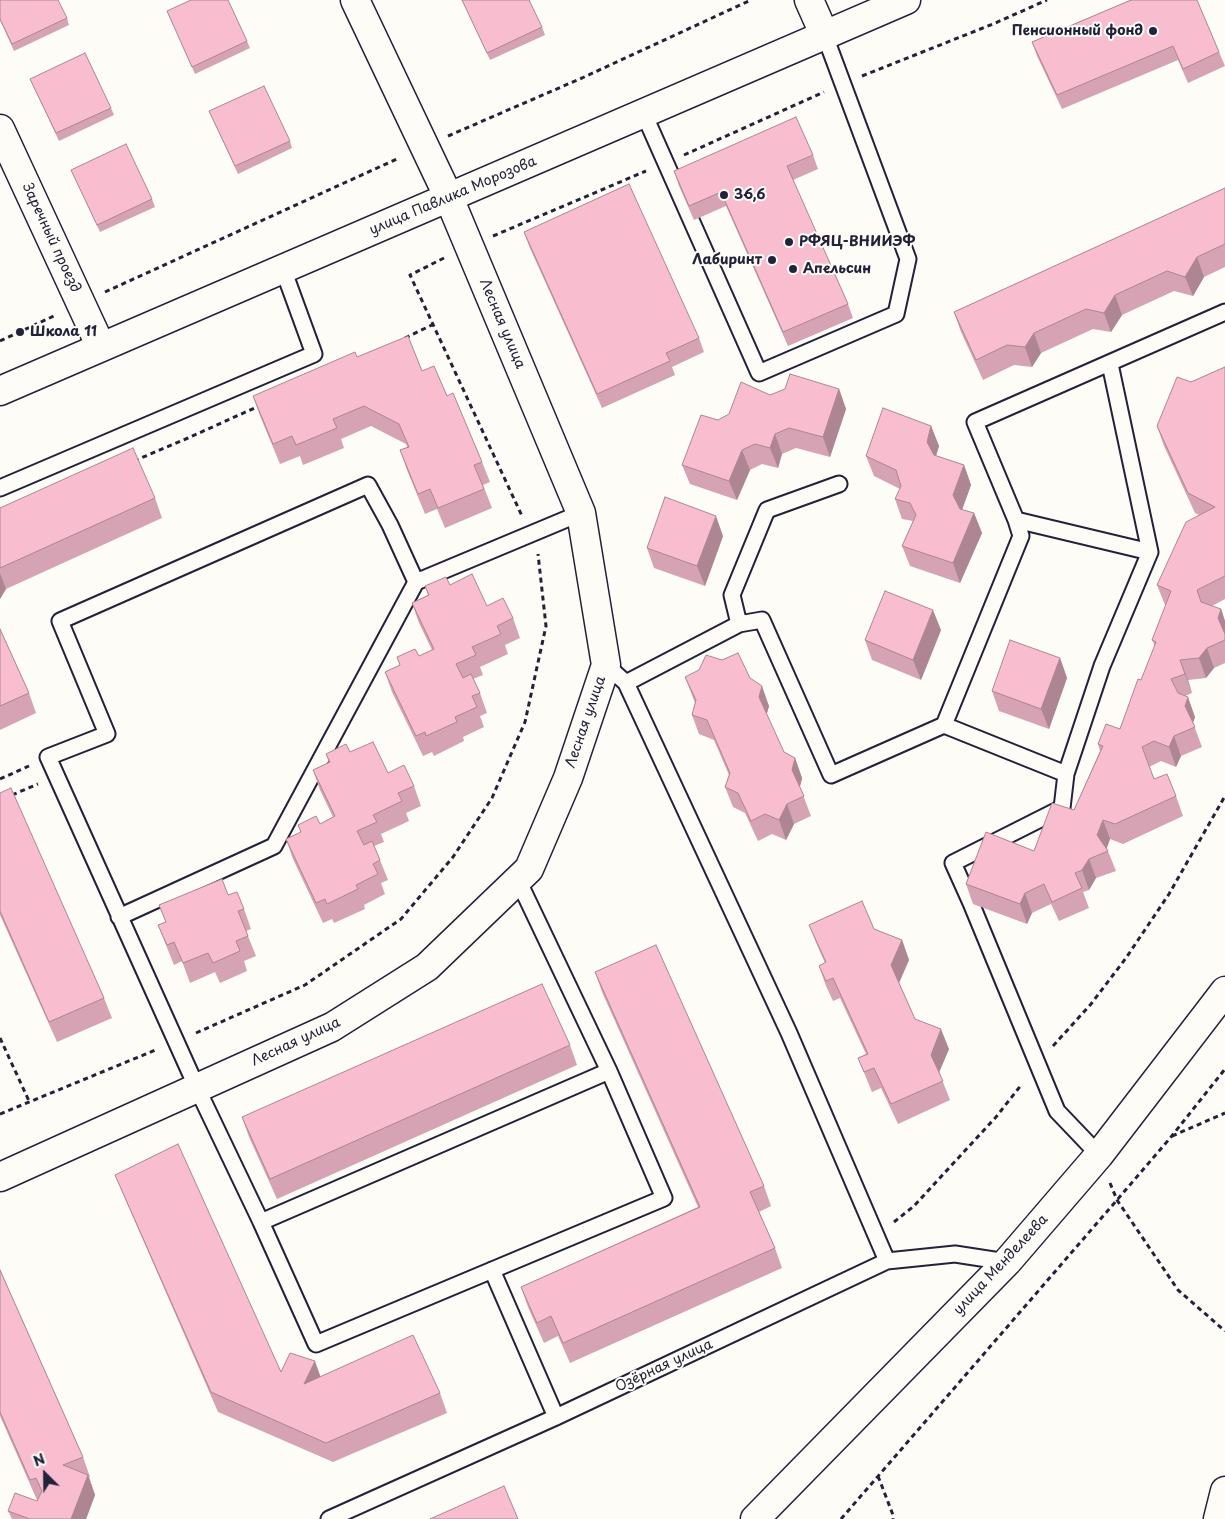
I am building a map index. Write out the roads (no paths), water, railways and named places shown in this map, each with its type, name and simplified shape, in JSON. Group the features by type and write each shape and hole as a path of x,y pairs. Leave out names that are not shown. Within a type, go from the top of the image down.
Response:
{"street":[{"name":"Лесная улица","path":"0,1177 332,1027 428,967 529,869 568,778 606,665 581,513 449,198 355,0"},
{"path":"809,0 825,36"},
{"name":"улица Павлика Морозова","path":"0,391 906,0"},
{"name":"Заречный проезд","path":"0,129 101,347"},
{"name":"улица Менделеева","path":"755,1519 1007,1262 1099,1155 1225,991"},
{"path":"1218,1519 1225,1491"}],"lane":[{"path":"644,114 759,373 896,314 908,259 825,36"},
{"path":"0,488 314,354 283,269"},
{"path":"626,683 739,624 762,620 831,774 944,725 1021,536 975,422 1225,312"},
{"path":"1099,1155 1057,1111 953,863 1062,808 1066,774 1102,666 1150,552 1110,364"},
{"path":"739,624 732,595 768,510 839,484"},
{"path":"416,582 390,525 368,485 60,621 107,734 48,757 197,1088 261,1222 316,1344 664,1198 609,1072 518,880"},
{"path":"119,917 274,846 416,582 581,513"},
{"path":"1016,520 1150,552"},
{"path":"606,665 626,683 790,1033 887,1260"},
{"path":"944,725 1066,774"},
{"path":"261,1222 609,1072"},
{"name":"Озёрная улица","path":"329,1519 556,1417 887,1260 955,1254 1007,1262"},
{"path":"492,1270 556,1417"}],"place":[{"name":"Пенсионный фонд","path":"1153,31"},
{"name":"36,6","path":"724,195"},
{"name":"РФЯЦ-ВНИИЭФ","path":"789,242"},
{"name":"Лабиринт","path":"772,260"},
{"name":"Апельсин","path":"793,269"},
{"name":"Школа 11","path":"20,332"}]}
